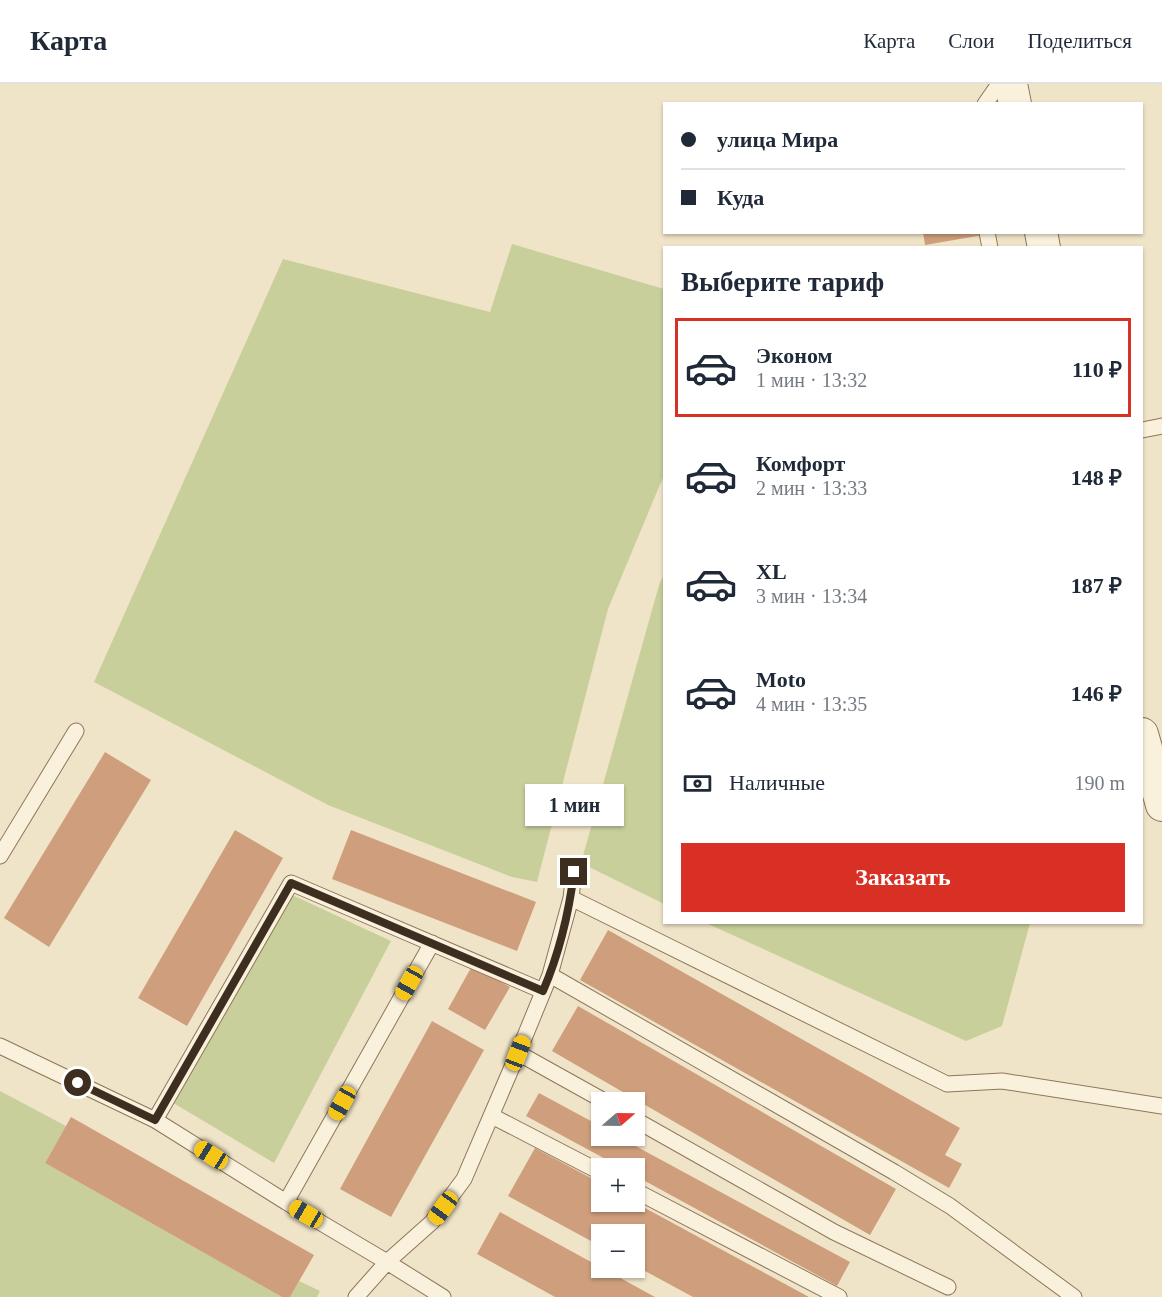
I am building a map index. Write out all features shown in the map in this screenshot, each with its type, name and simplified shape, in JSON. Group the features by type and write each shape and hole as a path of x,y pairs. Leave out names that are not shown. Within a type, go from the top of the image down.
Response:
{"street":[{"path":"1011,84 1016,102"},
{"path":"1143,738 1162,805"}],"lane":[{"path":"986,102 999,84"},
{"path":"1143,430 1162,426"},
{"path":"0,856 76,730"},
{"path":"356,1297 387,1262 432,1222 464,1179 550,975 571,898 574,872"},
{"path":"155,1120 291,883 543,991"},
{"path":"571,898 947,1084 1002,1081 1162,1106"},
{"path":"286,1202 432,943"},
{"path":"550,975 950,1206 1074,1297"},
{"path":"0,1046 155,1120 443,1297"},
{"path":"518,1053 591,1094"},
{"path":"492,1116 591,1167"},
{"path":"645,1125 834,1232 948,1287"},
{"path":"645,1196 839,1297"}],"green space":[{"path":"512,244 663,289 663,477 608,609 537,882 512,877 328,805 94,682 283,259 490,312"},
{"path":"663,576 663,904 581,863"},
{"path":"290,894 391,941 274,1163 170,1101"},
{"path":"708,924 1030,924 1002,1026 966,1041"},
{"path":"0,1091 66,1126 45,1163 282,1297 0,1297"},
{"path":"299,1281 320,1291 317,1297 290,1297"}],"building":[{"path":"923,234 989,234 925,245"},
{"path":"105,752 151,780 49,947 4,918"},
{"path":"235,830 283,858 187,1026 138,998"},
{"path":"351,830 536,902 517,951 332,879"},
{"path":"608,930 960,1128 945,1155 962,1164 949,1188 580,980"},
{"path":"472,966 510,987 485,1030 448,1009"},
{"path":"578,1006 896,1189 870,1235 645,1105 645,1092 623,1092 552,1051"},
{"path":"432,1021 484,1050 391,1217 340,1189"},
{"path":"539,1093 591,1121 591,1146 635,1146 850,1262 837,1286 645,1181 645,1158 604,1158 526,1116"},
{"path":"71,1117 314,1255 290,1297 282,1297 45,1163"},
{"path":"535,1148 591,1178 591,1212 645,1212 645,1208 809,1297 693,1297 645,1271 645,1224 591,1224 591,1241 508,1196"},
{"path":"500,1212 591,1262 591,1278 620,1278 655,1297 555,1297 477,1254"}],"route":[{"path":"78,1083 155,1120 291,883 543,991 550,975 571,898 574,872"}]}
